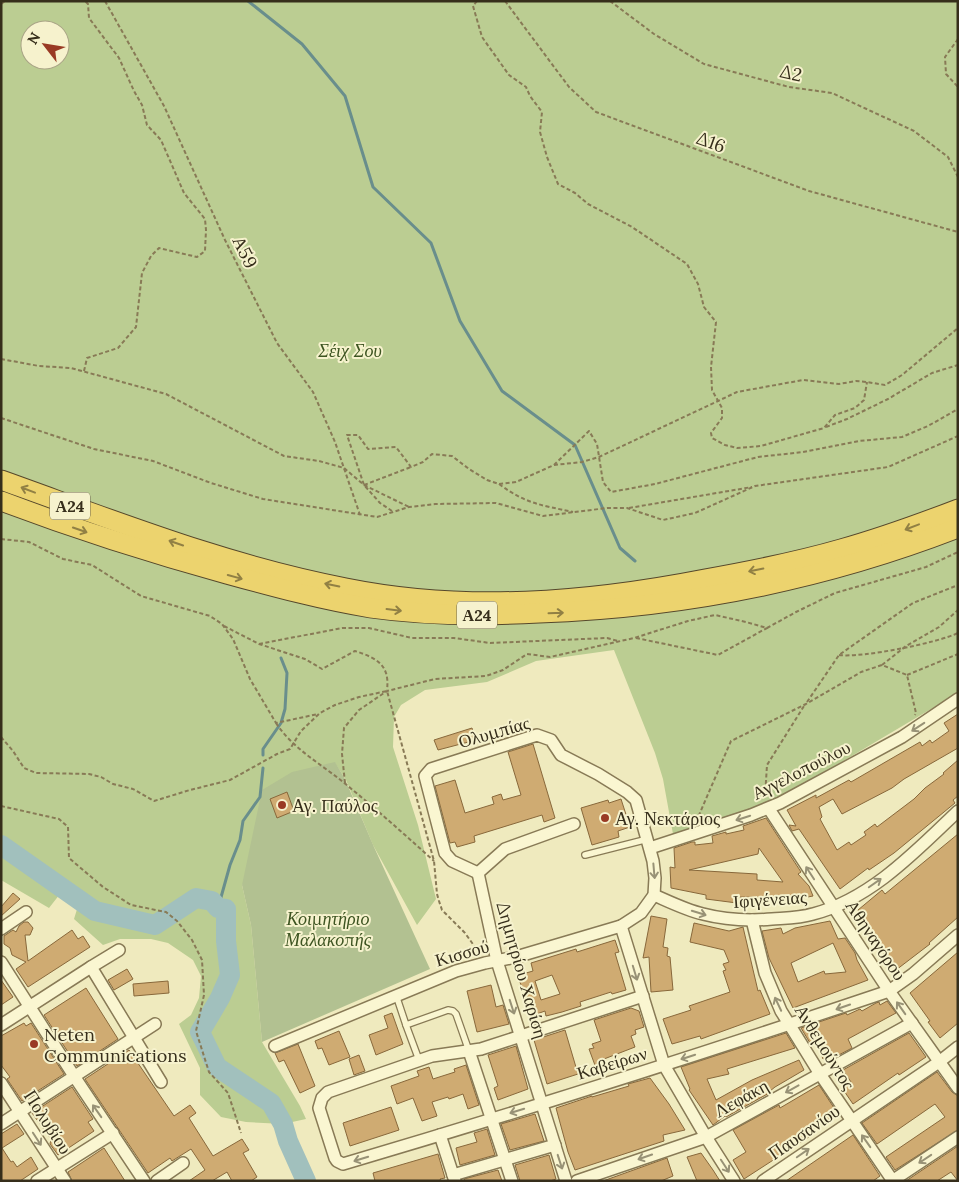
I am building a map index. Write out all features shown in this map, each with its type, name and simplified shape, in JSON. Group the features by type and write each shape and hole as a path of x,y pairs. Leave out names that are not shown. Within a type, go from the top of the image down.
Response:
{"highway":[{"name":"Α24","path":"1,480 166,540 268,571 347,589 391,596 487,603 590,598 762,568 840,550 898,532 958,509"},
{"name":"Α24","path":"1,501 120,543 254,582 347,604 431,614 498,615 594,611 640,607 707,597 818,573 897,550 958,528"}],"street":[{"name":"Αγγελοπούλου","path":"649,844 769,809 912,730 958,699"},
{"name":"Ολυμπίας","path":"478,873 455,863 446,853 425,776 431,769 537,735 551,740 561,755 598,774 634,797 649,844 654,869 654,895"},
{"name":"Αθηναγόρου","path":"769,809 889,991 958,1088"},
{"name":"Ιφιγένειας","path":"654,895 703,914 726,919 752,920 806,916 833,908 852,899 892,871 958,811"},
{"path":"478,873 505,849 574,824"},
{"name":"Δημητρίου Χαρίση","path":"478,873 497,960 566,1181"},
{"name":"Κισσού","path":"275,1046 456,971 529,954 621,926 641,913 654,895"},
{"path":"1,929 26,912"},
{"name":"Ανθεμούντος","path":"752,920 765,973 789,1025 820,1074 893,1180"},
{"path":"621,926 664,1066 734,1181"},
{"name":"Καβείρων","path":"420,1060 328,1092 322,1098 319,1104 320,1111 337,1161 343,1164 492,1119 664,1066 889,991 913,974 958,935"},
{"path":"1,1025 120,950"},
{"path":"1,962 144,1181"},
{"path":"91,967 162,1082"},
{"path":"420,1060 438,1054 481,1049 643,996"},
{"path":"1,1124 154,1024"},
{"name":"Λεφάκη","path":"577,1181 706,1137 912,1024"},
{"name":"Παυσανίου","path":"763,1181 939,1062 958,1047"},
{"path":"469,1051 512,1181"},
{"name":"Πολυβίου","path":"1,1083 65,1181"},
{"path":"37,1181 112,1133"},
{"path":"440,1135 454,1178 555,1144"},
{"path":"893,1180 958,1137"},
{"path":"157,1181 183,1164"}],"lane":[{"path":"585,855 649,844"},
{"path":"396,995 420,1060"},
{"path":"406,1024 453,1010 469,1051"}],"path":[{"path":"1,4 6,1"},
{"path":"84,371 87,358 118,348 136,327 142,273 151,256 159,248 197,256 205,251 206,230 205,219 184,193 162,140 148,125 142,105 119,58 89,18 88,4 85,1"},
{"name":"Α59","path":"105,1 164,106 225,240 277,343 313,392 335,442 360,515"},
{"path":"477,1 472,6 482,38 509,75 526,87 542,112 540,132 547,157 558,184 575,192 588,204 632,227 687,264 698,284 704,308 716,322 710,367 712,390 722,408 722,418 711,433 712,438 725,445 738,448 761,446 824,428 888,399 932,373 958,365"},
{"name":"Δ16","path":"504,1 569,87 596,112 809,191 958,232"},
{"name":"Δ2","path":"610,1 654,34 704,64 789,87 832,93 914,131 948,157 958,177"},
{"path":"958,39 945,57 946,74 958,87"},
{"path":"554,464 582,462 599,457 737,392 803,380 839,384 856,381 885,385 902,375 958,328"},
{"path":"1,360 39,366 71,368 166,394 284,456 319,461 344,468 364,485 380,503 392,511"},
{"path":"824,428 835,415 855,408 864,400 867,382"},
{"path":"499,484 516,482 554,464 589,431 597,444 603,482 611,492 655,484 758,457 803,452 859,441 902,437 928,426 958,409"},
{"path":"1,418 94,448 153,461 211,483 263,499 377,517 409,507 435,504 496,503 543,516 607,508 627,508 888,466 958,436"},
{"path":"409,507 364,485 347,434 358,434 368,448 396,447 411,467"},
{"path":"364,485 423,462 432,454 452,456 487,480 499,484 515,496 534,504 575,512"},
{"path":"627,508 663,520 695,513 755,486"},
{"path":"1,539 28,542 63,559 92,564 141,596 210,616 259,644 305,659 322,669 355,651 373,657 385,667 388,684 387,691 434,860 437,894 442,910 465,933 485,963"},
{"path":"634,638 718,655 835,593 878,579 926,567 958,552"},
{"path":"769,809 764,794 767,765 839,654 913,603 958,585"},
{"path":"696,823 731,741 806,704 861,672 882,665 906,646 939,627 958,610"},
{"path":"276,724 320,713 335,705 351,700 435,679 486,676 503,670 527,654 550,657 634,638 688,621 715,615 768,628"},
{"path":"222,624 233,639 250,679 281,731 434,860"},
{"path":"259,644 351,628 369,628 412,638 454,638 490,643 607,638 620,641"},
{"path":"839,654 850,656 906,646 947,638 958,632"},
{"path":"882,665 907,675 958,654"},
{"path":"907,675 916,713 908,724 912,730"},
{"path":"344,783 342,754 344,728 360,710 387,691"},
{"path":"1,737 24,768 30,771 36,773 89,774 101,777 113,784 133,789 154,801 230,780 277,754 290,749 301,731 320,713"},
{"path":"1,806 60,819 68,827 69,858 103,887 131,905 166,912 177,921 192,940 202,960 204,995 196,1031 209,1072 228,1094 241,1133"}],"green space":[{"name":"Σέιχ Σου","path":"1,1 958,1 958,693 773,801 673,834 663,779 655,753 614,650 536,661 487,682 425,690 401,705 394,717 393,747 418,825 436,899 417,925 373,845 346,780 335,763 242,885 251,925 262,1042 306,1119 283,1124 246,1122 221,1117 200,1095 200,1068 179,1024 191,1015 199,998 201,976 193,960 168,943 151,939 120,939 103,945 74,919 78,906 67,885 49,908 1,880"},
{"name":"Κοιμητήριο Μαλακοπής","path":"335,762 345,779 430,969 262,1042 251,925 242,885 262,790 292,772"}],"building":[{"path":"958,714 958,748 892,788 842,814 833,799 819,807 822,817 820,819 837,850 849,842 851,845 866,835 864,832 875,824 877,827 914,799 958,760 958,796 953,800 955,803 894,853 869,870 868,868 840,889 799,829 792,831 789,825 796,826 787,810 816,795 816,798 849,780 851,782 920,742 922,746 930,740 932,743 949,731 944,723"},
{"path":"472,728 476,740 438,750 434,740"},
{"path":"533,744 555,818 544,822 542,815 474,836 475,842 457,847 455,842 450,843 435,786 455,780 465,813 494,804 492,797 501,794 503,800 521,795 508,752"},
{"name":"Αγ. Παύλος","path":"287,792 294,811 277,818 270,799"},
{"name":"Αγ. Νεκτάριος","path":"621,799 630,827 618,831 619,837 592,845 581,808 608,800 609,803"},
{"path":"766,818 801,872 798,874 809,886 813,896 792,900 791,898 738,897 737,903 706,899 706,895 671,888 670,867 675,868 674,848 692,842 695,842 695,845 713,843 712,836 744,830 743,826","holes":["759,848 783,882 757,880 757,874 689,870 758,854"]},
{"path":"958,834 958,917 930,944 896,970 874,941 877,939 858,910 882,890 885,894"},
{"path":"13,893 20,899 1,916 1,907"},
{"path":"651,916 667,919 663,947 668,948 667,956 670,957 673,990 651,992 649,957 643,958"},
{"path":"830,921 838,939 845,938 855,953 868,980 793,1008 769,958 762,931 781,928 783,934 795,928","holes":["833,943 846,972 825,974 824,971 798,982 791,963"]},
{"path":"24,922 28,922 33,928 30,935 25,935 28,961 72,930 78,939 83,936 90,947 28,987 16,969 26,962 12,955 10,948 4,944 4,936 13,930 16,932"},
{"path":"694,923 729,931 743,927 758,991 760,990 770,1014 701,1039 700,1036 672,1044 663,1019 691,1010 689,1006 730,992 723,971 726,970 723,964 729,962 724,950 690,942"},
{"path":"615,940 619,952 615,953 626,990 612,994 611,992 580,1002 581,1006 562,1012 546,1016 545,1011 534,1015 530,1003 527,1004 519,979 527,976 526,973 533,971 531,963 576,949 577,952","holes":["552,975 560,994 541,1000 535,981"]},
{"path":"958,952 958,1023 940,1038 910,993"},
{"path":"127,969 133,979 114,990 108,980"},
{"path":"1,980 13,997 1,1005"},
{"path":"168,981 169,993 134,996 133,984"},
{"path":"491,985 496,1007 503,1005 509,1024 477,1032 467,991"},
{"path":"86,988 118,1039 77,1066 44,1015"},
{"path":"887,1001 896,1013 848,1039 852,1048 835,1057 833,1054 823,1059 816,1041 810,1043 801,1028 846,1013 847,1015 860,1009 862,1011 876,1003 879,1002 880,1005"},
{"path":"631,1008 639,1011 644,1027 635,1030 636,1034 631,1036 635,1047 604,1059 606,1065 596,1068 589,1049 594,1048 592,1044 601,1041 594,1020"},
{"path":"392,1013 403,1044 376,1055 369,1035 388,1028 384,1016"},
{"path":"24,1023 26,1026 31,1023 64,1074 22,1101 7,1079 10,1077 1,1065 1,1036"},
{"path":"565,1030 578,1074 547,1084 534,1040"},
{"path":"339,1031 350,1057 329,1065 322,1048 318,1049 315,1041"},
{"path":"786,1033 795,1048 727,1069 729,1074 707,1079 716,1100 752,1080 799,1060 804,1070 775,1087 771,1092 725,1116 713,1125 689,1090 681,1067"},
{"path":"909,1033 926,1057 899,1075 898,1073 853,1104 842,1088 851,1082 843,1070"},
{"path":"298,1044 315,1086 300,1093 284,1060 279,1062 275,1053"},
{"path":"516,1046 528,1089 498,1100 494,1088 498,1086 488,1055"},
{"path":"129,1050 174,1116 190,1105 196,1113 189,1118 213,1156 242,1139 249,1150 243,1153 257,1177 251,1181 232,1181 227,1172 212,1181 189,1181 205,1170 191,1149 172,1161 170,1158 148,1173 85,1079"},
{"path":"359,1055 365,1071 354,1075 349,1059"},
{"path":"466,1065 479,1105 468,1109 463,1094 449,1099 448,1097 432,1102 437,1116 422,1121 413,1098 397,1104 391,1086 419,1076 417,1071 429,1067 433,1079 455,1072 454,1069"},
{"path":"937,1072 952,1092 958,1096 958,1130 895,1170 886,1157 945,1117 935,1104 877,1144 862,1123"},
{"path":"650,1078 685,1130 663,1135 664,1141 575,1170 556,1108"},
{"path":"819,1085 838,1114 813,1130 815,1133 744,1179 733,1160 746,1152 733,1130 779,1105 780,1108"},
{"path":"72,1087 93,1119 88,1122 94,1131 58,1155 50,1144 51,1139 32,1113"},
{"path":"391,1107 399,1130 350,1146 343,1123"},
{"path":"535,1114 544,1141 510,1150 501,1124"},
{"path":"17,1124 24,1134 2,1148 11,1162 13,1161 17,1167 31,1157 38,1169 20,1181 1,1181 1,1134"},
{"path":"487,1129 495,1155 460,1165 456,1148 477,1142 474,1133"},
{"path":"853,1135 880,1176 873,1181 786,1181"},
{"path":"958,1146 958,1181 951,1172 937,1181 906,1181"},
{"path":"104,1148 125,1181 72,1181 68,1172"},
{"path":"701,1153 720,1181 697,1181 687,1157"},
{"path":"438,1154 445,1178 440,1179 441,1181 375,1181 373,1173"},
{"path":"549,1155 556,1179 550,1181 520,1181 515,1165"},
{"path":"667,1158 673,1176 661,1181 603,1181"},
{"path":"498,1170 502,1181 465,1181 464,1179"}],"waterway":[{"path":"248,1 302,44 345,96 373,187 431,243 460,321 502,391 575,445 620,548 635,561"},
{"path":"263,755 263,749 281,723 285,709 287,673 281,658"},
{"path":"218,908 230,865 240,840 243,821 260,797 263,768"},
{"path":"1,845 95,911 155,925 196,898 212,901 218,908 226,909 226,941 230,975 220,998 200,1032 217,1067 271,1103 283,1124 288,1141 306,1181"}],"place":[{"name":"Αγ. Παύλος","path":"282,805"},
{"name":"Αγ. Νεκτάριος","path":"605,818"},
{"name":"Neten Communications","path":"34,1044"}]}
